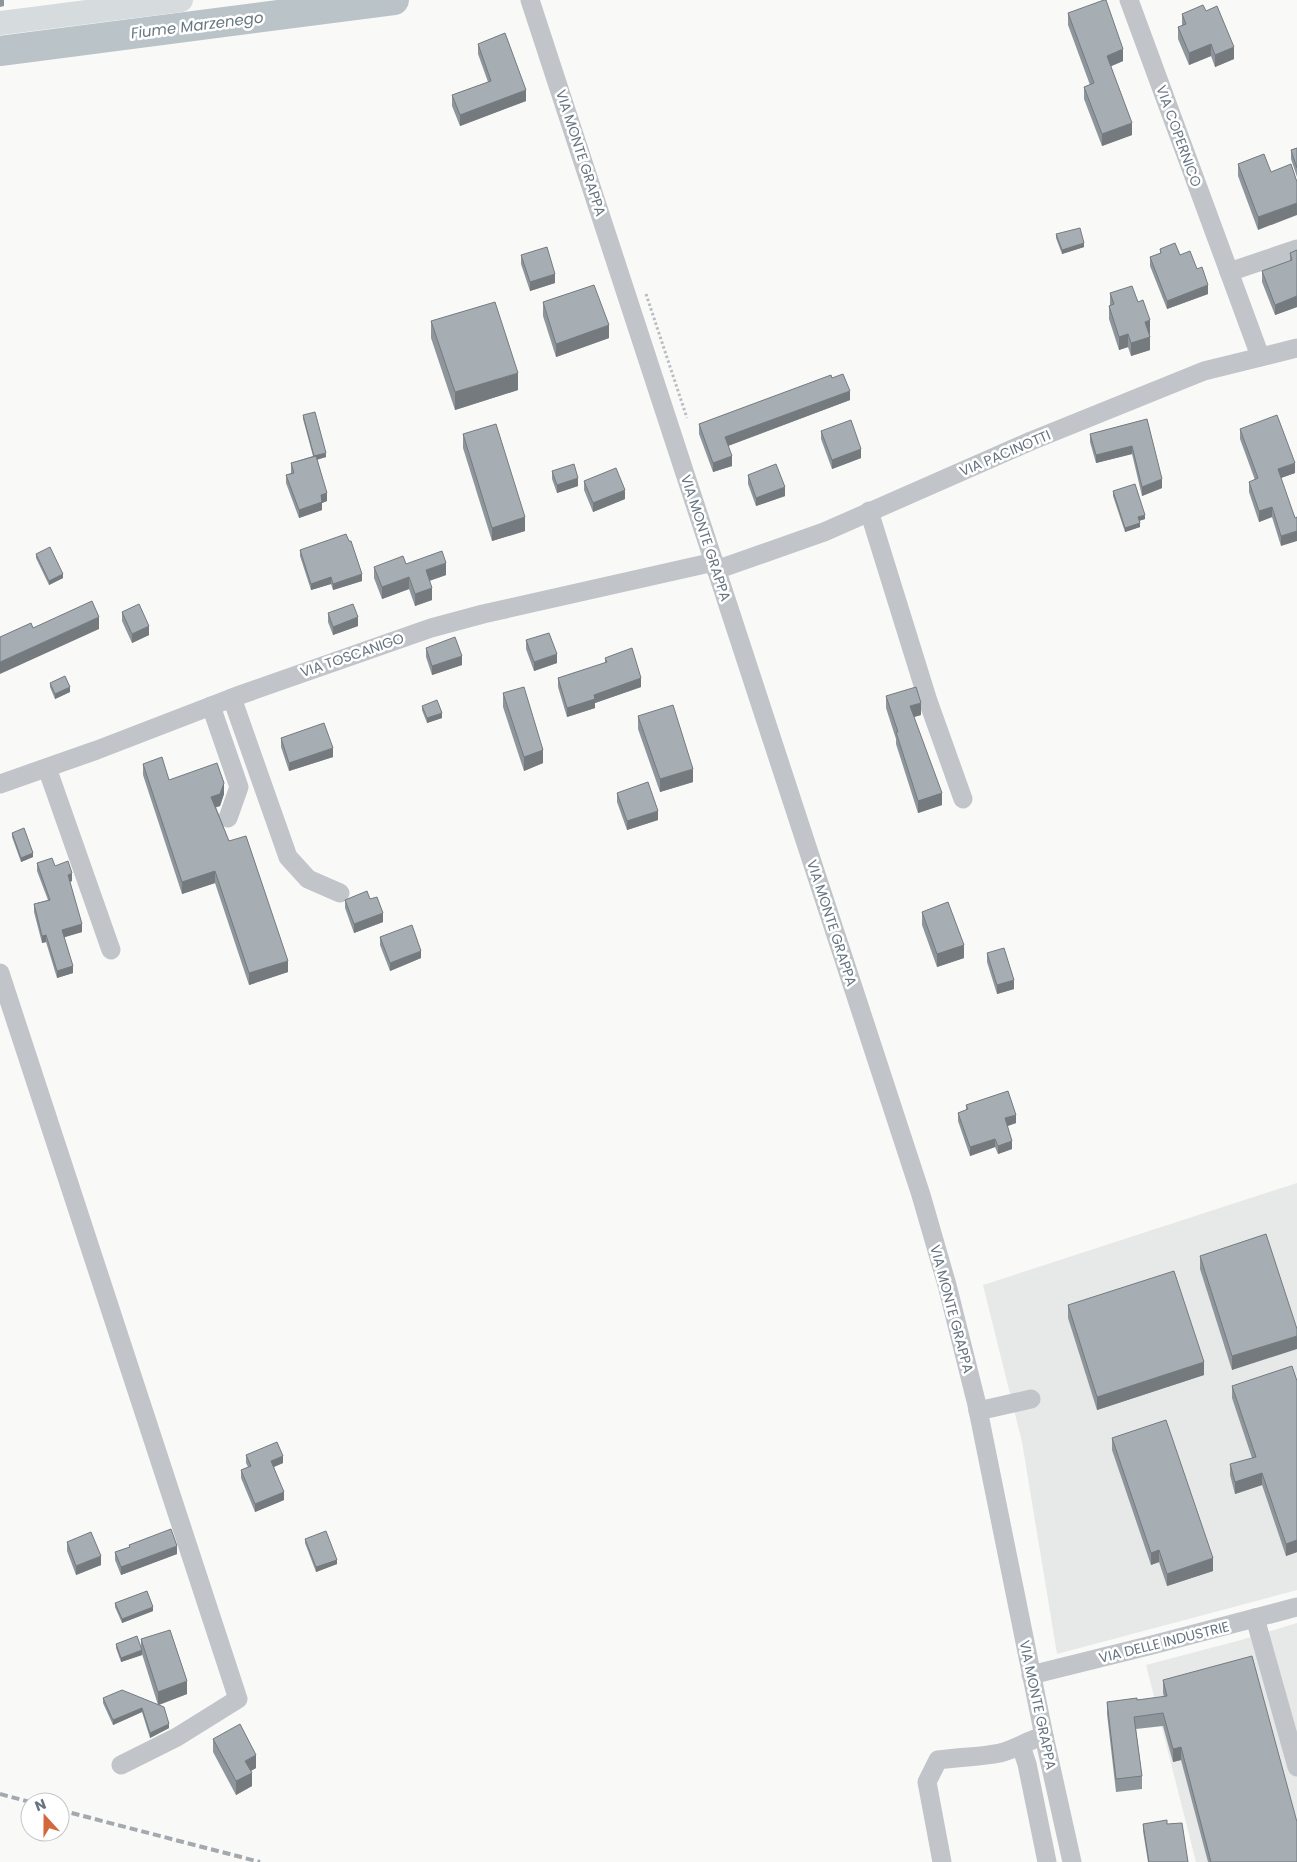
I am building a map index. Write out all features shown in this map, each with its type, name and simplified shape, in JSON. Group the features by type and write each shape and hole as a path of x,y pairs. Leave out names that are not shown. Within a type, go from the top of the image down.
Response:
{"main road":[{"path":"0,23 181,0"}],"street":[{"name":"VIA COPERNICO","path":"1129,0 1260,356"},
{"name":"VIA MONTE GRAPPA","path":"532,5 921,1195 947,1285 978,1411 1031,1675 1072,1862"},
{"path":"1229,272 1297,249"},
{"name":"VIA PACINOTTI","path":"715,566 824,532 1031,441 1204,370 1297,348"},
{"path":"869,511 928,701 963,799"},
{"name":"VIA TOSCANIGO","path":"0,784 375,646 439,626 483,614 715,566"},
{"path":"232,698 288,857 308,879 340,893"},
{"path":"211,706 239,786 228,818"},
{"path":"47,768 111,950"},
{"path":"0,973 238,1699 177,1737 121,1765"},
{"path":"978,1411 1031,1399"},
{"name":"VIA DELLE INDUSTRIE","path":"1031,1675 1297,1607"},
{"path":"1255,1618 1297,1768"},
{"path":"942,1862 927,1782 938,1760 1000,1753 1021,1746 1034,1738 1044,1736"},
{"path":"1021,1746 1027,1764 1047,1862"}],"shaded area":[{"path":"1297,1183 1297,1590 1057,1654 1022,1442 983,1285"},
{"path":"1297,1623 1297,1862 1196,1862 1146,1665"}],"building":[{"path":"1106,0 1123,49 1107,56 1132,123 1102,134 1084,87 1094,83 1068,13"},
{"path":"1203,5 1206,11 1217,6 1234,47 1215,55 1211,44 1189,53 1178,27 1186,24 1182,14"},
{"path":"505,33 526,90 460,115 452,95 491,81 478,44"},
{"path":"1297,148 1297,168 1291,150"},
{"path":"1264,154 1271,172 1291,164 1297,182 1297,203 1258,217 1238,164"},
{"path":"1080,228 1084,243 1062,250 1056,234"},
{"path":"1175,243 1180,255 1190,251 1197,269 1202,267 1208,285 1167,301 1150,257 1161,253 1160,249"},
{"path":"547,247 555,274 530,282 521,255"},
{"path":"1297,250 1297,296 1275,305 1262,271 1292,260 1290,253"},
{"path":"594,285 609,325 556,344 543,302"},
{"path":"1132,286 1138,302 1143,300 1150,320 1145,322 1150,337 1131,343 1128,334 1119,337 1109,306 1114,304 1110,293"},
{"path":"495,302 518,373 455,392 431,321"},
{"path":"843,374 850,391 725,437 732,456 713,463 699,424 831,375 832,378"},
{"path":"315,412 326,453 314,456 303,415"},
{"path":"1277,415 1295,463 1278,469 1295,518 1297,517 1297,531 1281,536 1272,507 1259,511 1249,482 1258,478 1240,429"},
{"path":"1147,419 1162,479 1142,487 1132,446 1096,455 1090,434"},
{"path":"851,420 861,449 832,460 821,431"},
{"path":"496,424 525,517 492,528 463,434"},
{"path":"316,456 327,493 321,495 322,502 299,510 286,475 294,473 291,463"},
{"path":"574,464 578,478 557,485 552,471"},
{"path":"776,464 785,487 756,498 748,475"},
{"path":"616,468 625,490 593,503 584,481"},
{"path":"1135,484 1145,515 1138,517 1140,523 1125,528 1113,491"},
{"path":"346,534 349,541 351,541 362,574 333,584 331,577 311,584 300,550"},
{"path":"50,547 63,574 49,581 36,554"},
{"path":"442,551 446,563 426,570 432,588 415,594 409,577 382,587 374,567 403,556 406,564"},
{"path":"92,601 99,617 0,662 0,637 31,623 33,628"},
{"path":"139,604 149,626 132,634 122,612"},
{"path":"353,604 358,617 333,627 328,613"},
{"path":"549,633 557,654 534,662 526,640"},
{"path":"455,637 462,656 432,666 426,648"},
{"path":"632,648 641,678 594,695 595,699 567,708 558,678 607,662 605,658"},
{"path":"65,676 70,687 55,694 50,683"},
{"path":"524,687 543,750 524,757 503,693"},
{"path":"916,687 921,703 910,706 942,793 918,801 886,696"},
{"path":"437,700 442,713 427,718 422,706"},
{"path":"673,705 693,769 660,779 638,716"},
{"path":"324,723 333,748 289,763 281,738"},
{"path":"162,757 169,780 217,763 224,783 220,794 211,797 229,841 246,836 288,961 249,973 215,871 182,882 143,764"},
{"path":"648,782 658,811 627,821 617,793"},
{"path":"24,828 33,853 21,858 12,833"},
{"path":"52,858 55,866 68,861 72,873 68,875 82,924 62,930 73,966 57,971 46,935 42,936 34,904 50,900 37,863"},
{"path":"367,891 370,899 377,897 383,913 354,924 345,900"},
{"path":"948,902 964,945 937,954 922,912"},
{"path":"412,925 421,951 390,963 380,937"},
{"path":"1004,948 1014,980 997,985 987,953"},
{"path":"1008,1091 1016,1115 1005,1118 1012,1141 998,1146 995,1139 970,1147 958,1113 968,1109 966,1105"},
{"path":"1266,1234 1297,1329 1297,1336 1232,1356 1200,1256"},
{"path":"1174,1271 1204,1362 1097,1397 1068,1305"},
{"path":"1292,1366 1297,1381 1297,1540 1286,1544 1262,1473 1235,1482 1230,1464 1256,1457 1232,1386"},
{"path":"1166,1420 1213,1558 1167,1574 1159,1550 1151,1553 1112,1438"},
{"path":"277,1442 283,1456 271,1461 284,1492 255,1504 241,1470 251,1466 246,1455"},
{"path":"171,1529 177,1546 121,1567 115,1552"},
{"path":"326,1531 337,1560 316,1567 305,1539"},
{"path":"91,1532 101,1556 76,1566 67,1542"},
{"path":"147,1591 153,1607 122,1619 115,1603"},
{"path":"170,1630 187,1681 158,1692 141,1639"},
{"path":"137,1636 142,1650 121,1658 116,1644"},
{"path":"1252,1656 1297,1822 1297,1862 1211,1862 1181,1747 1173,1749 1163,1713 1134,1717 1142,1776 1116,1779 1107,1702 1167,1696 1163,1680"},
{"path":"122,1690 164,1707 169,1724 150,1733 142,1708 113,1720 103,1698"},
{"path":"240,1724 256,1755 245,1761 252,1773 236,1781 213,1739"},
{"path":"1167,1820 1167,1824 1182,1823 1188,1862 1149,1862 1143,1824"}],"waterway":[{"name":"Fiume Marzenego","path":"0,51 394,0"}],"railway":[{"path":"0,1794 20,1799"},
{"path":"70,1813 260,1862"}]}
